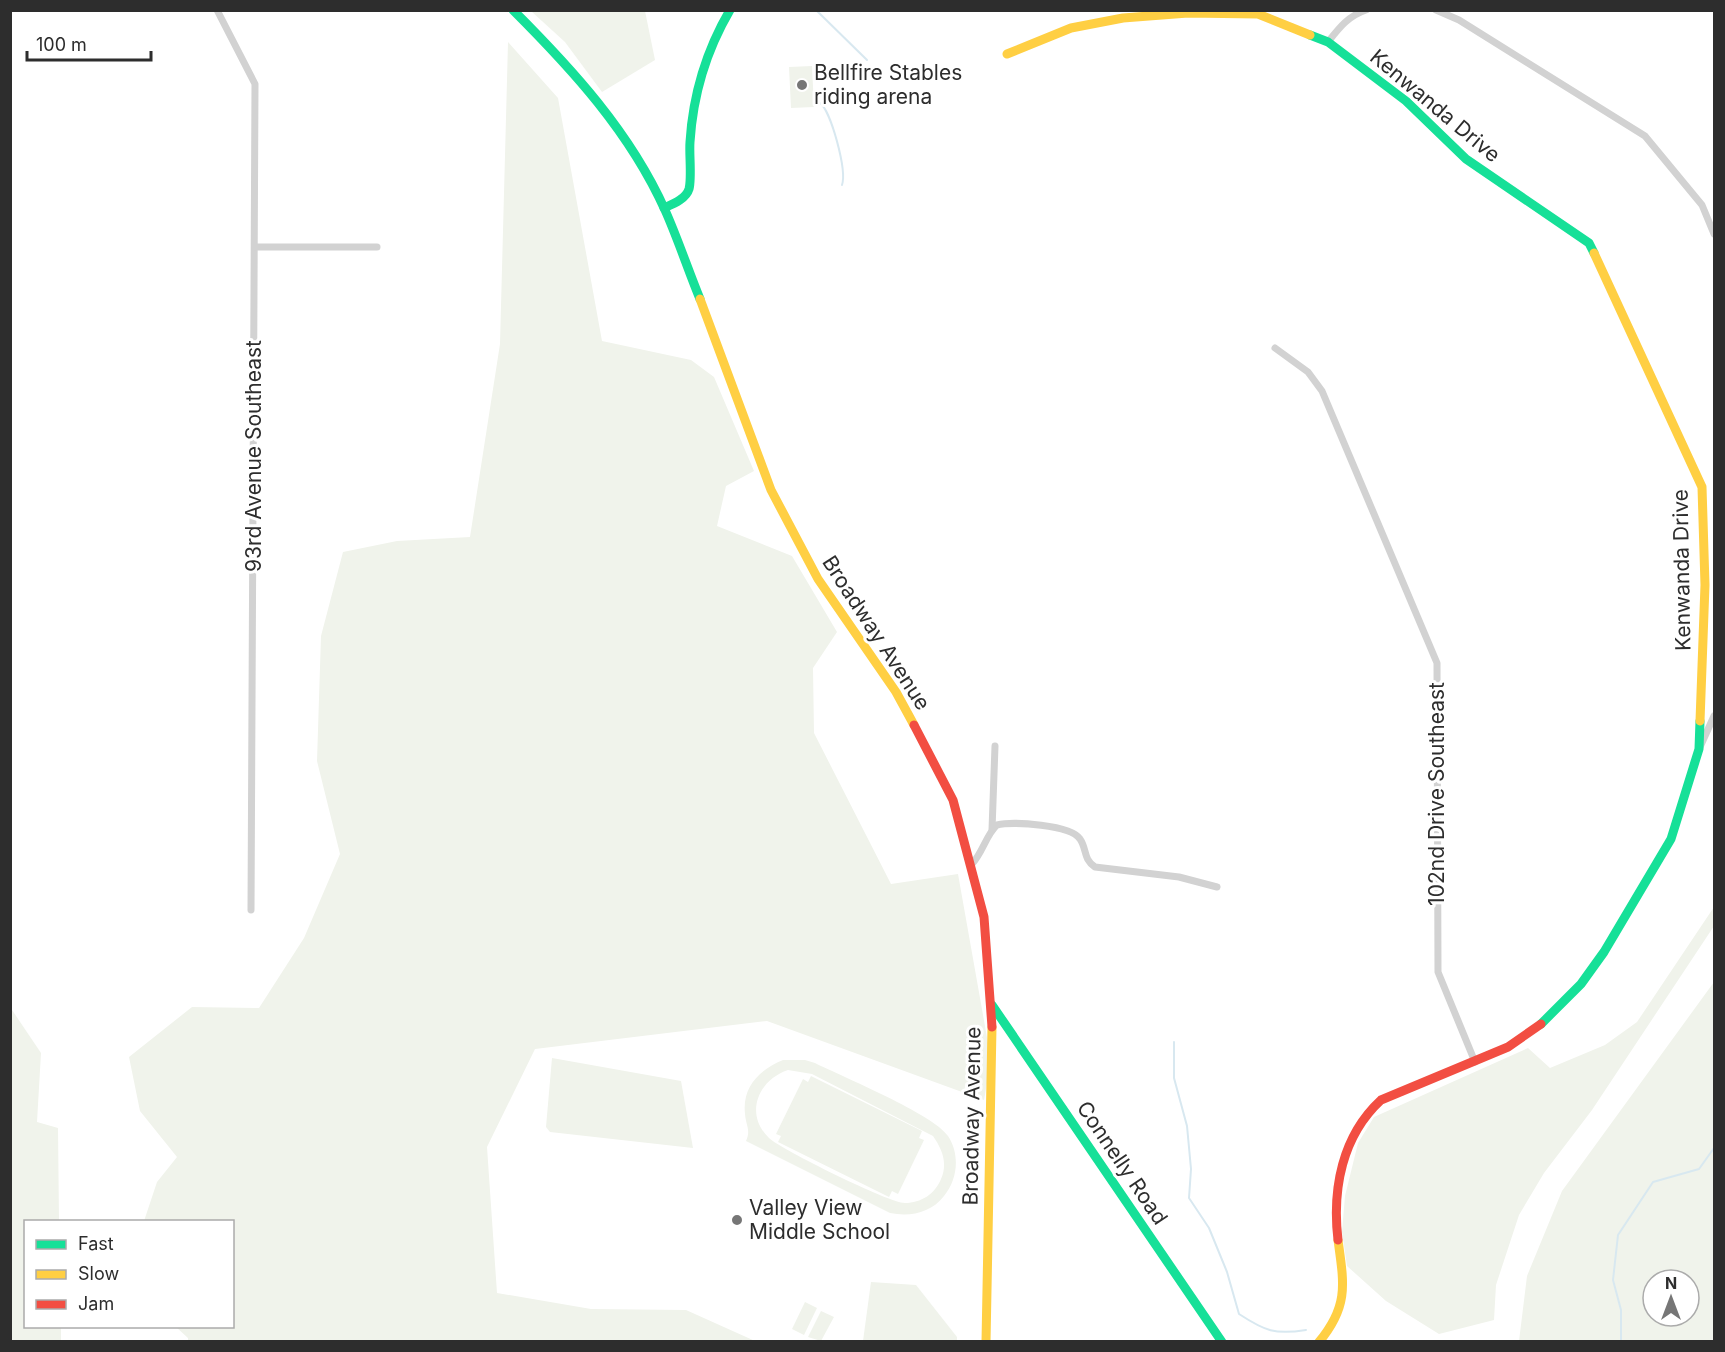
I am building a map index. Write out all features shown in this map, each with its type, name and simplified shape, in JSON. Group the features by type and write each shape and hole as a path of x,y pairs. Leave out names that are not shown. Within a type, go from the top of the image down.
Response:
{"street":[{"name":"93rd Avenue Southeast","path":"217,10 255,84 251,910"},
{"name":"Broadway Avenue","path":"513,10 566,63 597,101 623,137 664,208 727,368 771,490 818,579 896,692 953,800 972,864 984,917 992,1005 986,1341"},
{"path":"664,208 678,202 689,189 688,152 694,103 708,52 730,10"},
{"path":"1328,42 1342,24 1355,14 1366,10"},
{"path":"1436,10 1459,20 1645,136 1702,205 1714,234"},
{"name":"Kenwanda Drive","path":"1007,54 1071,28 1123,18 1188,13 1258,14 1328,42 1406,101 1466,159 1589,243 1702,487 1705,585 1699,749 1671,839 1604,952 1581,984 1536,1029 1508,1047 1381,1100 1366,1111 1354,1128 1346,1146 1337,1209 1343,1298 1338,1315 1319,1341"},
{"path":"256,247 377,247"},
{"name":"102nd Drive Southeast","path":"1275,348 1308,372 1322,391 1437,663 1438,972 1475,1062"},
{"path":"1699,749 1714,716"},
{"path":"972,864 984,849 992,830 995,746"},
{"path":"992,830 1003,824 1065,829 1080,837 1088,863 1095,867 1179,877 1217,887"},
{"name":"Connelly Road","path":"992,1005 1222,1341"}],"shaded area":[{"path":"531,11 645,11 655,60 602,92 565,42"},
{"path":"508,42 558,98 602,341 691,360 714,377 754,471 726,486 717,526 792,556 837,632 813,668 814,733 891,884 958,874 991,1060 984,1100 767,1021 535,1049 487,1147 497,1293 591,1309 686,1310 755,1341 188,1341 188,1338 177,1328 234,1328 234,1220 144,1220 157,1182 177,1157 140,1111 129,1057 192,1007 259,1008 304,938 340,854 317,761 321,636 343,552 397,541 470,537 500,344"},
{"name":"Bellfire Stables riding arena","path":"812,66 814,107 791,108 789,67"},
{"path":"1714,907 1714,926 1592,1110 1544,1173 1519,1215 1496,1285 1494,1320 1439,1334 1386,1301 1347,1266 1342,1232 1345,1196 1358,1143 1374,1117 1528,1048 1550,1068 1605,1045 1637,1022"},
{"path":"1714,982 1714,1341 1519,1341 1527,1276 1562,1191"},
{"path":"10,1007 41,1053 37,1122 58,1128 59,1220 24,1220 24,1328 61,1328 61,1341 11,1341"},
{"path":"552,1058 681,1081 693,1148 550,1132 546,1127"},
{"path":"783,1060 805,1060 815,1063 907,1107 939,1127 952,1143 956,1158 955,1174 944,1196 933,1206 920,1212 890,1213 746,1141 748,1131 745,1114 746,1096 760,1074","holes":["788,1070 812,1074 933,1136 941,1151 944,1167 938,1184 931,1193 911,1203 895,1201 836,1175 769,1138 761,1129 757,1119 756,1109 762,1090 769,1081"]},
{"path":"811,1076 922,1131 919,1138 924,1140 898,1194 892,1191 889,1197 778,1142 781,1136 776,1134 803,1079 808,1082"},
{"path":"871,1282 916,1285 957,1337 957,1341 863,1341"},
{"path":"805,1302 817,1308 804,1335 792,1329"},
{"path":"821,1311 834,1317 821,1341 808,1337"}],"waterway":[{"path":"816,10 867,60"},
{"path":"820,103 829,117 837,141 842,167 842,185"},
{"path":"1174,1042 1174,1078 1187,1126 1191,1169 1189,1198 1209,1228 1227,1272 1239,1314 1263,1328 1278,1332 1306,1330"},
{"path":"1621,1342 1621,1310 1613,1280 1618,1235 1653,1182 1699,1169 1714,1148"}],"traffic: fast":[{"path":"513,10 578,79 635,154 665,210 700,299"},
{"path":"664,208 682,198 689,189 690,142 694,107 702,73 714,41 730,10"},
{"path":"1310,35 1328,42 1406,101 1466,159 1589,243 1594,253"},
{"path":"1541,1024 1581,984 1604,952 1671,839 1699,749 1700,721"},
{"path":"992,1005 1222,1342"}],"traffic: slow":[{"path":"1007,54 1071,28 1123,18 1188,13 1258,14 1310,35"},
{"path":"1594,253 1702,487 1705,585 1700,721"},
{"path":"700,299 771,490 818,579 896,692 914,725"},
{"path":"986,1342 992,1027"},
{"path":"1319,1342 1329,1329 1340,1306 1343,1282 1338,1240"}],"traffic: jam":[{"path":"914,725 953,800 984,917 992,1027"},
{"path":"1338,1240 1337,1202 1343,1164 1357,1130 1381,1100 1508,1047 1541,1024"}],"place":[{"name":"Bellfire Stables riding arena","path":"802,85"},
{"name":"Valley View Middle School","path":"737,1220"}]}
